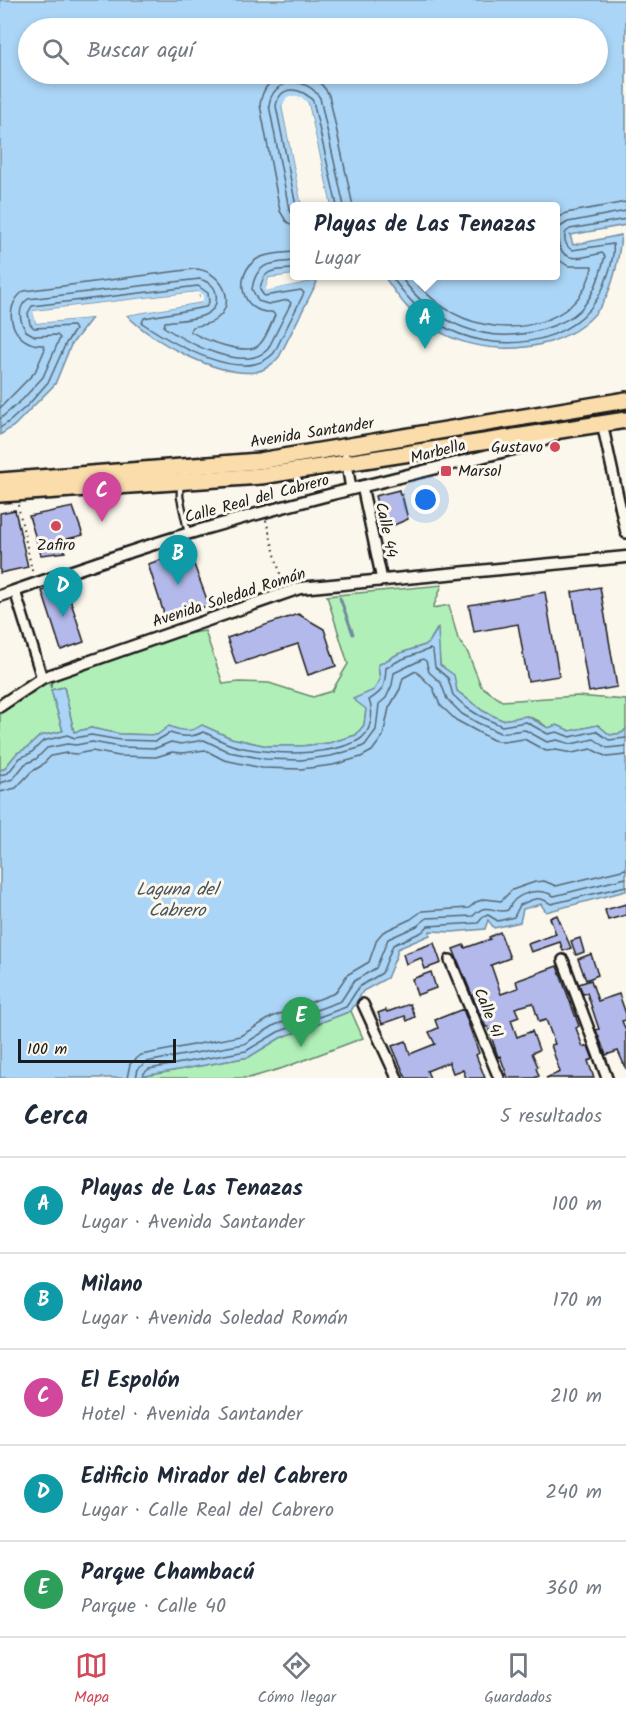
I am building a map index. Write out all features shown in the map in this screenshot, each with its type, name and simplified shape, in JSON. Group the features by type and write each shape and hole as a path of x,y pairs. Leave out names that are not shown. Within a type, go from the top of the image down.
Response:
{"highway":[{"name":"Avenida Santander","path":"0,481 259,461 626,400"},
{"name":"Avenida Santander","path":"8,494 261,476 626,420"}],"street":[{"path":"602,423 626,533"},
{"name":"Marbella","path":"356,488 537,443 567,430"},
{"name":"Calle 44","path":"345,447 347,464 382,580"},
{"name":"Calle Real del Cabrero","path":"0,596 188,533 356,488"},
{"name":"Avenida Soledad Román","path":"0,706 42,678 285,592 318,585 626,557"},
{"path":"15,591 42,678"},
{"name":"Calle 41","path":"450,960 499,1078"},
{"path":"563,960 607,1078"},
{"path":"363,1004 397,1078"}],"lane":[{"path":"180,482 180,497 188,533"}],"path":[{"path":"8,494 34,583"},
{"path":"264,512 285,592"}],"green space":[{"path":"442,585 433,608 449,605 458,639 468,653 481,686 502,701 577,696 626,700 626,729 622,733 610,735 598,725 570,731 557,725 548,728 527,716 502,720 483,711 457,691 453,675 440,665 437,629 428,644 398,654 378,665 380,679 366,709 364,725 356,735 329,743 267,746 231,738 202,725 195,730 157,735 120,734 91,728 74,732 64,687 51,690 63,731 40,736 27,748 17,753 4,769 0,770 0,714 48,680 51,688 52,680 186,634 205,631 223,684 269,683 313,697 332,691 348,664 327,596"},
{"path":"351,1011 363,1038 283,1068 249,1078 134,1078 249,1057 280,1038"}],"water":[{"path":"0,0 626,0 626,225 570,235 573,245 621,235 616,269 608,293 599,309 580,327 550,342 532,346 495,348 459,341 427,324 412,312 387,280 560,280 560,202 330,202 308,103 292,96 282,106 301,202 290,202 290,275 269,278 266,290 318,280 279,357 263,370 256,372 224,369 187,356 169,346 152,336 127,315 203,302 197,292 34,311 36,323 92,318 71,345 55,384 14,426 0,435"},
{"name":"Laguna del Cabrero","path":"438,628 440,665 454,675 457,691 483,711 502,720 527,716 548,728 557,725 570,731 598,725 610,735 622,733 626,729 626,891 546,912 541,904 523,909 520,922 494,928 488,920 485,929 430,931 430,935 397,949 387,978 363,991 351,1011 280,1038 249,1057 134,1078 0,1078 0,770 4,769 17,753 27,748 40,736 63,731 51,690 64,687 74,732 91,728 120,734 157,735 169,726 186,730 202,725 231,738 267,746 329,743 356,735 364,725 366,709 353,699 374,690 380,679 378,665 398,654 428,644"}],"pier":[{"path":"287,97 301,97 308,103 330,202 327,202 305,104 293,99 289,100 285,106 304,202 301,202 282,106"},
{"path":"290,275 271,281 269,287 303,280 317,280 265,291 269,278"},
{"path":"197,292 203,295 203,302 127,315 124,315 126,312 200,300 200,296 37,314 38,320 92,315 95,318 36,323 33,311"}],"building":[{"path":"399,490 408,519 392,526 390,520 382,522 375,496"},
{"name":"Zafiro","path":"73,507 83,535 63,540 65,552 41,555 29,516"},
{"path":"15,510 28,567 0,573 0,513"},
{"path":"189,551 209,605 166,620 148,564"},
{"path":"65,584 84,642 61,650 42,591"},
{"path":"600,587 617,687 589,692 572,592"},
{"path":"545,592 559,676 528,681 518,624 474,632 469,605"},
{"path":"298,614 324,629 336,666 308,675 298,644 236,664 227,638"},
{"path":"626,904 626,915 608,920 605,910"},
{"path":"557,915 571,948 563,951 560,942 531,952 528,944 556,934 550,918"},
{"path":"500,932 510,958 491,965 501,994 518,988 516,981 557,966 579,1026 576,1028 583,1047 588,1046 593,1059 588,1061 594,1078 546,1078 560,1072 551,1045 555,1044 548,1025 546,1020 539,1022 533,1003 515,1008 519,1017 511,1020 517,1037 532,1031 539,1050 532,1053 539,1076 508,1078 453,949 464,945 465,948 490,939 489,937"},
{"path":"580,938 584,952 576,955 571,941"},
{"path":"434,943 441,963 425,969 421,958 406,964 403,954"},
{"path":"591,954 598,975 586,980 578,959"},
{"path":"431,972 436,988 417,995 412,979"},
{"path":"591,980 598,1001 619,994 626,1014 626,1020 622,1021 626,1031 626,1069 618,1051 606,1055 596,1030 599,1029 587,993 583,994 579,984"},
{"path":"410,1004 415,1017 407,1021 405,1016 382,1024 378,1013"},
{"path":"463,1009 479,1053 476,1055 485,1078 466,1078 463,1070 453,1073 449,1062 427,1071 430,1078 406,1078 392,1046 406,1041 410,1054 435,1044 429,1032 438,1028 435,1020"}],"waterway":[{"path":"340,598 353,634"}],"place":[{"name":"Playas de Las Tenazas","path":"425,349"},
{"name":"Gustavo","path":"555,447"},
{"name":"Marsol","path":"446,471"},
{"name":"El Espolón","path":"102,522"},
{"name":"Zafiro","path":"56,526"},
{"name":"Milano","path":"178,585"},
{"name":"Edificio Mirador del Cabrero","path":"63,617"},
{"name":"Parque Chambacú","path":"301,1047"}]}
